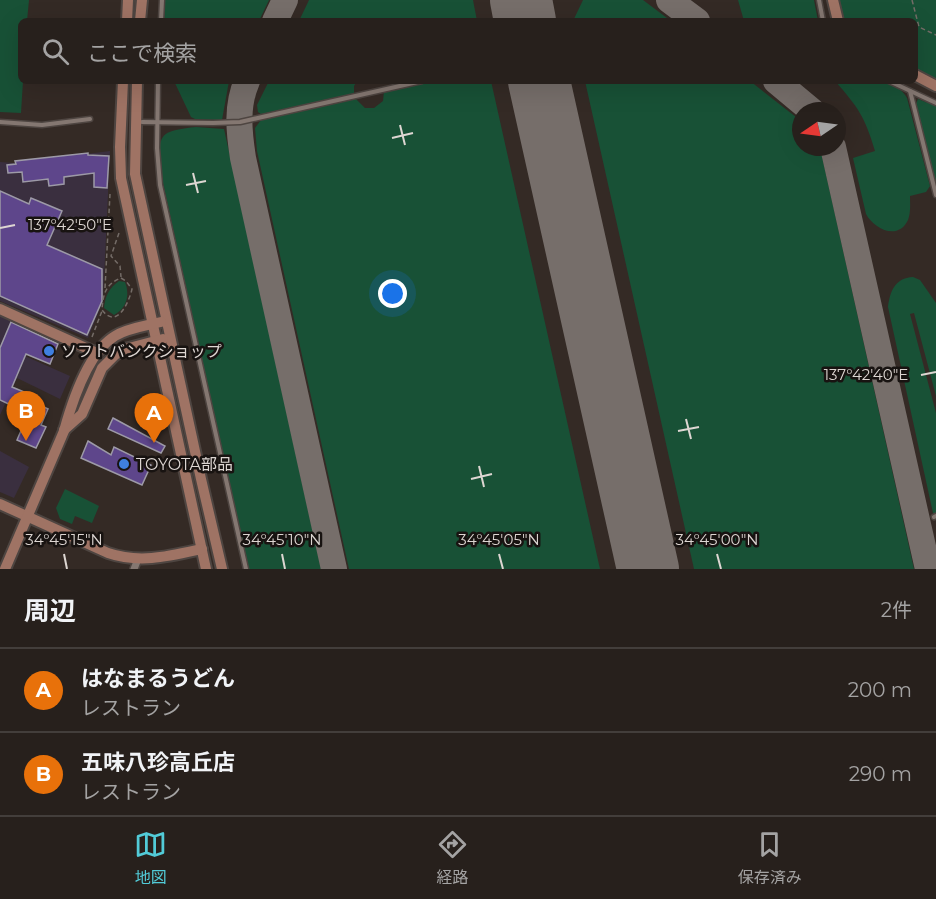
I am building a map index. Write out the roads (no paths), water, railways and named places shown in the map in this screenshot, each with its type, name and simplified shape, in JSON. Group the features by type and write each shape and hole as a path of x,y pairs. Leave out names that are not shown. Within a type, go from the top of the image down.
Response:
{"street":[{"path":"127,18 128,0"},
{"path":"140,18 142,0"},
{"path":"833,0 837,18"},
{"path":"918,77 936,86"},
{"path":"123,84 121,178 206,569"},
{"path":"137,84 135,174 222,569"},
{"path":"0,309 97,353"},
{"path":"5,569 64,430 69,412 97,353 114,336 167,320"},
{"path":"64,430 82,414 102,368 114,355 125,349 170,337"},
{"path":"0,504 136,564 202,549"}],"lane":[{"path":"161,18 162,0"},
{"path":"819,0 822,18"},
{"path":"158,84 157,156 160,185 246,569"},
{"path":"142,122 240,122 409,84"},
{"path":"895,84 936,103"},
{"path":"910,91 936,194"},
{"path":"0,122 42,125 90,119"}],"place":[{"name":"ソフトバンクショップ","path":"49,351"},
{"name":"五味八珍高丘店","path":"26,441"},
{"name":"はなまるうどん","path":"154,443"},
{"name":"TOYOTA部品","path":"124,464"}]}
